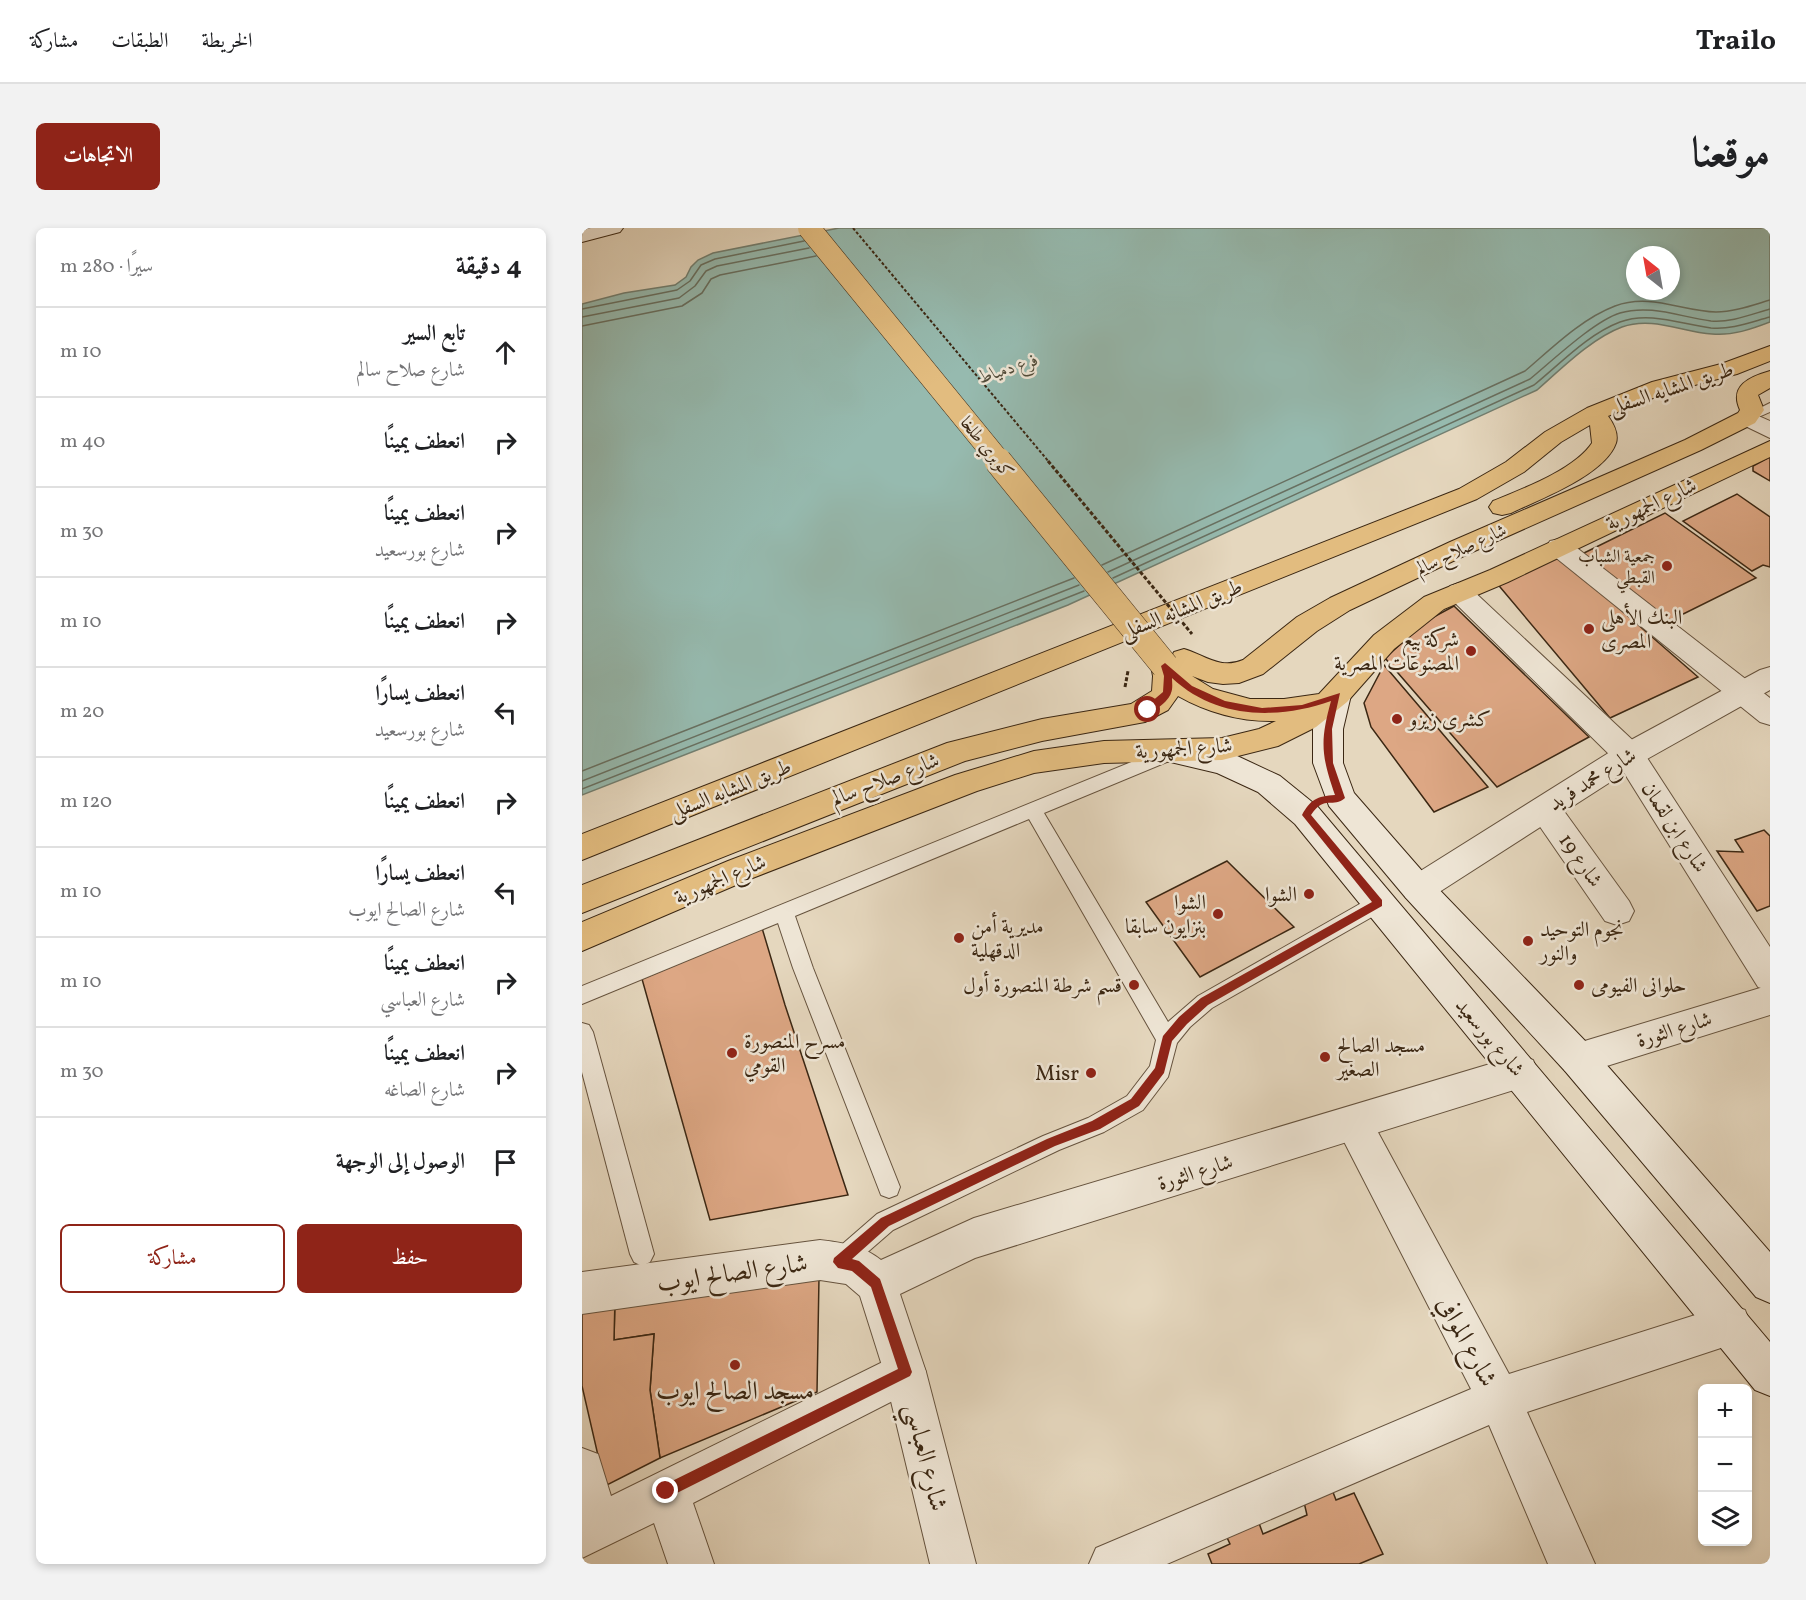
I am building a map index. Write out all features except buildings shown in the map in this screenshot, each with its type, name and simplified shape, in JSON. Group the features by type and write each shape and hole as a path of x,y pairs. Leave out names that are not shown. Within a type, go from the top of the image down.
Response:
{"main road":[{"name":"كوبري طلخا","path":"809,228 1174,663"},
{"name":"كوبري طلخا","path":"836,228 1174,663"},
{"name":"طريق المشايه السفلى","path":"582,848 1468,494 1515,467 1553,437 1595,413 1660,387 1730,369 1770,353"},
{"path":"1747,418 1752,410 1747,400 1747,392 1770,378"},
{"path":"1388,583 1408,561 1441,537 1476,518 1520,499 1595,457 1603,444 1605,430 1595,413"},
{"name":"شارع صلاح سالم","path":"582,899 958,751 1042,730 1148,710 1167,693 1168,676 1174,663 1223,674 1252,668 1307,624 1340,604 1459,548 1672,455 1747,418"},
{"name":"شارع الجمهورية","path":"582,937 739,870 966,783 1034,762 1092,754 1173,753 1222,749 1267,738 1306,719 1337,695 1384,642 1434,603 1559,548 1770,448"},
{"path":"1174,663 1189,688 1223,704 1262,711 1302,708 1337,695"}],"street":[{"path":"582,236 613,228"},
{"path":"1747,418 1770,431"},
{"path":"1559,548 1770,714"},
{"name":"شارع ابن لقمان","path":"1459,592 1629,755 1770,976"},
{"name":"شارع محمد فريد","path":"1418,889 1629,755 1770,676"},
{"path":"1337,695 1328,729 1328,763 1340,798 1418,889 1578,1059 1770,1283"},
{"name":"شارع بورسعيد","path":"1173,753 1224,763 1269,784 1306,815 1770,1375"},
{"path":"1306,815 1314,803 1322,799 1340,798"},
{"name":"شارع 19","path":"1545,808 1617,911"},
{"name":"شارع الثورة","path":"1578,1059 1770,1000"},
{"name":"شارع الثورة","path":"876,1283 901,1274 947,1248 974,1238 1520,1072"},
{"name":"شارع الموافي","path":"1354,1124 1499,1399 1572,1564"},
{"name":"شارع الصالح ايوب","path":"582,1293 820,1260 855,1265 876,1283"},
{"name":"شارع العباسي","path":"876,1283 905,1372 953,1564"},
{"path":"1112,1564 1499,1399 1730,1325"},
{"path":"582,1470 589,1532 905,1372"},
{"path":"666,1491 691,1564"}],"lane":[{"path":"1747,418 1770,407"},
{"path":"582,995 1173,753"},
{"path":"1033,810 1167,1039"},
{"path":"838,1262 885,1222 1051,1143 1096,1125 1135,1103 1160,1070 1167,1039 1183,1020 1205,1002 1379,903"},
{"path":"784,912 802,968 890,1187"},
{"path":"582,1032 642,1254"}],"path":[{"path":"853,228 1192,634"}],"water":[{"name":"فرع دمياط","path":"839,228 1770,228 1770,322 1727,334 1701,333 1644,323 1622,327 1588,346 1537,390 1068,605 582,795 582,304 624,293 675,285 686,277 698,260 713,253"}],"place":[{"name":"جمعية الشباب القبطي","path":"1667,566"},
{"name":"البنك الأهلى المصرى","path":"1589,629"},
{"name":"شركة بيع المصنوعات المصرية","path":"1471,651"},
{"name":"كشرى زيزو","path":"1397,719"},
{"name":"الشوا","path":"1309,894"},
{"name":"الشوا بنزايون سابقا","path":"1218,914"},
{"name":"مديرية أمن الدقهلية","path":"959,938"},
{"name":"نجوم التوحيد والنور","path":"1528,941"},
{"name":"قسم شرطة المنصورة أول","path":"1134,985"},
{"name":"حلوانى الفيومى","path":"1579,985"},
{"name":"مسرح المنصورة القومي","path":"732,1053"},
{"name":"مسجد الصالح الصغير","path":"1325,1057"},
{"name":"Misr","path":"1091,1073"},
{"name":"مسجد الصالح ايوب","path":"735,1365"}],"route":[{"path":"666,1491 905,1372 876,1283 855,1265 838,1262 885,1222 1051,1143 1096,1125 1135,1103 1160,1070 1167,1039 1183,1020 1205,1002 1379,903 1306,815 1314,803 1322,799 1340,798 1328,763 1328,729 1337,695 1302,708 1262,711 1223,704 1189,688 1165,666 1168,676 1167,693 1148,710"}]}
